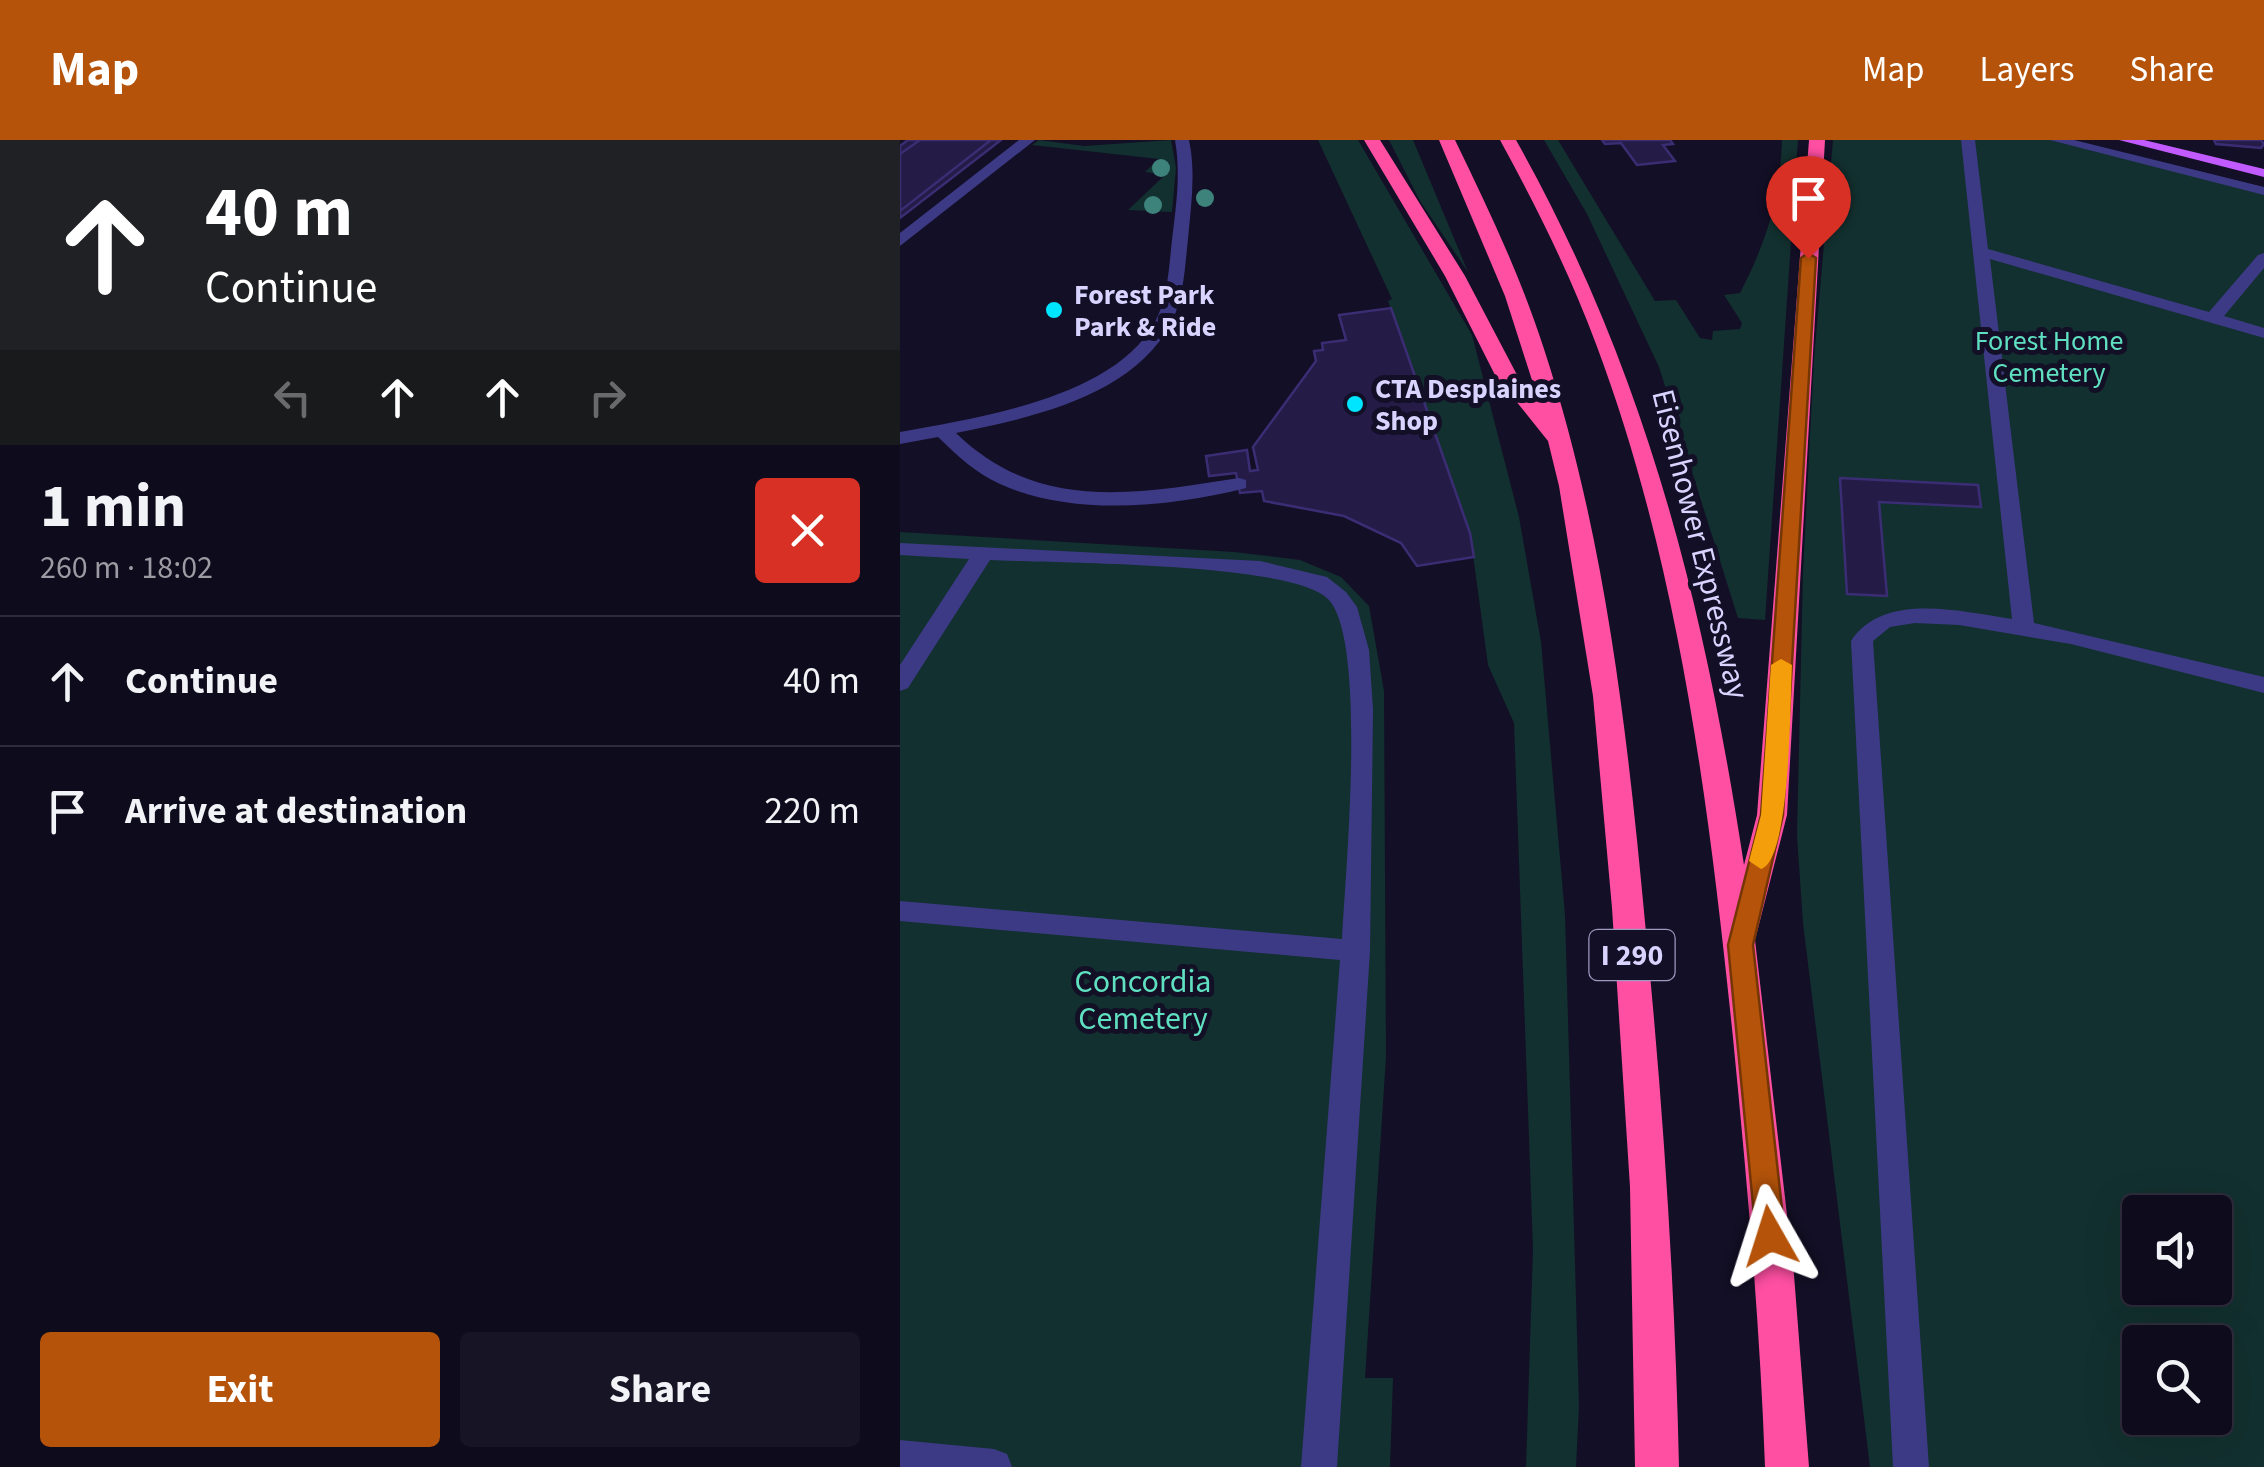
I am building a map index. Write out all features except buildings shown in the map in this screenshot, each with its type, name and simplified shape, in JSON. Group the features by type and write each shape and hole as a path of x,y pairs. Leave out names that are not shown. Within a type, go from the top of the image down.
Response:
{"highway":[{"path":"1372,140 1455,276 1506,375 1562,448"},
{"name":"I 290","path":"1447,140 1504,262 1562,448 1601,653 1617,779 1641,1050 1657,1467"},
{"name":"Eisenhower Expressway","path":"1508,140 1572,263 1617,372 1662,526 1700,697 1740,945 1782,1344 1787,1467"},
{"path":"1740,945 1772,815 1816,140"}],"main road":[{"path":"2126,140 2264,173"}],"lane":[{"path":"900,240 1028,140"},
{"path":"900,438 1055,401 1114,371 1146,345 1163,323 1173,282 1187,175 1182,140"},
{"path":"1968,140 2024,630"},
{"path":"2057,140 2264,192"},
{"path":"1981,252 2264,333"},
{"path":"2213,318 2264,258"},
{"path":"942,430 960,453 1010,483 1057,496 1138,500 1238,484"},
{"path":"900,549 1260,568 1302,574 1346,606 1355,638 1361,727 1356,951 1318,1467"},
{"path":"900,683 983,554"},
{"path":"1910,1467 1862,641 1870,629 1887,620 1914,617 2024,630 2164,657 2264,685"},
{"path":"900,911 1356,951"},
{"path":"900,1458 994,1467"}],"green space":[{"path":"1039,140 1084,146 1171,140 1176,168 1172,212 1128,210 1165,175 1145,172 1159,159 1032,145"},
{"path":"1318,140 1358,140 1472,335 1519,517 1541,642 1565,915 1579,1405 1576,1467 1526,1467 1533,1249 1514,723 1488,665 1470,533 1388,301 1392,299"},
{"path":"1389,140 1413,140 1468,272 1420,201"},
{"path":"1544,140 1558,140 1655,301 1676,300 1700,338 1712,340 1713,331 1740,329 1742,323 1724,295 1740,293 1765,237 1775,200 1782,140 1798,140 1765,620 1738,618 1659,367 1587,214"},
{"name":"Forest Home Cemetery","path":"1833,140 2069,140 2264,188 2264,1467 1870,1467 1803,923 1797,836 1803,572 1814,359"},
{"name":"Concordia Cemetery","path":"900,532 1234,552 1300,560 1341,577 1369,606 1384,691 1386,1057 1365,1378 1393,1378 1390,1467 900,1467"}],"slow traffic":[{"path":"1761,861 1772,815 1781,665"}],"place":[{"name":"Forest Park Park & Ride","path":"1054,310"},
{"name":"CTA Desplaines Shop","path":"1355,404"}],"route":[{"path":"1770,1236 1740,945 1772,815 1808,258"}]}
